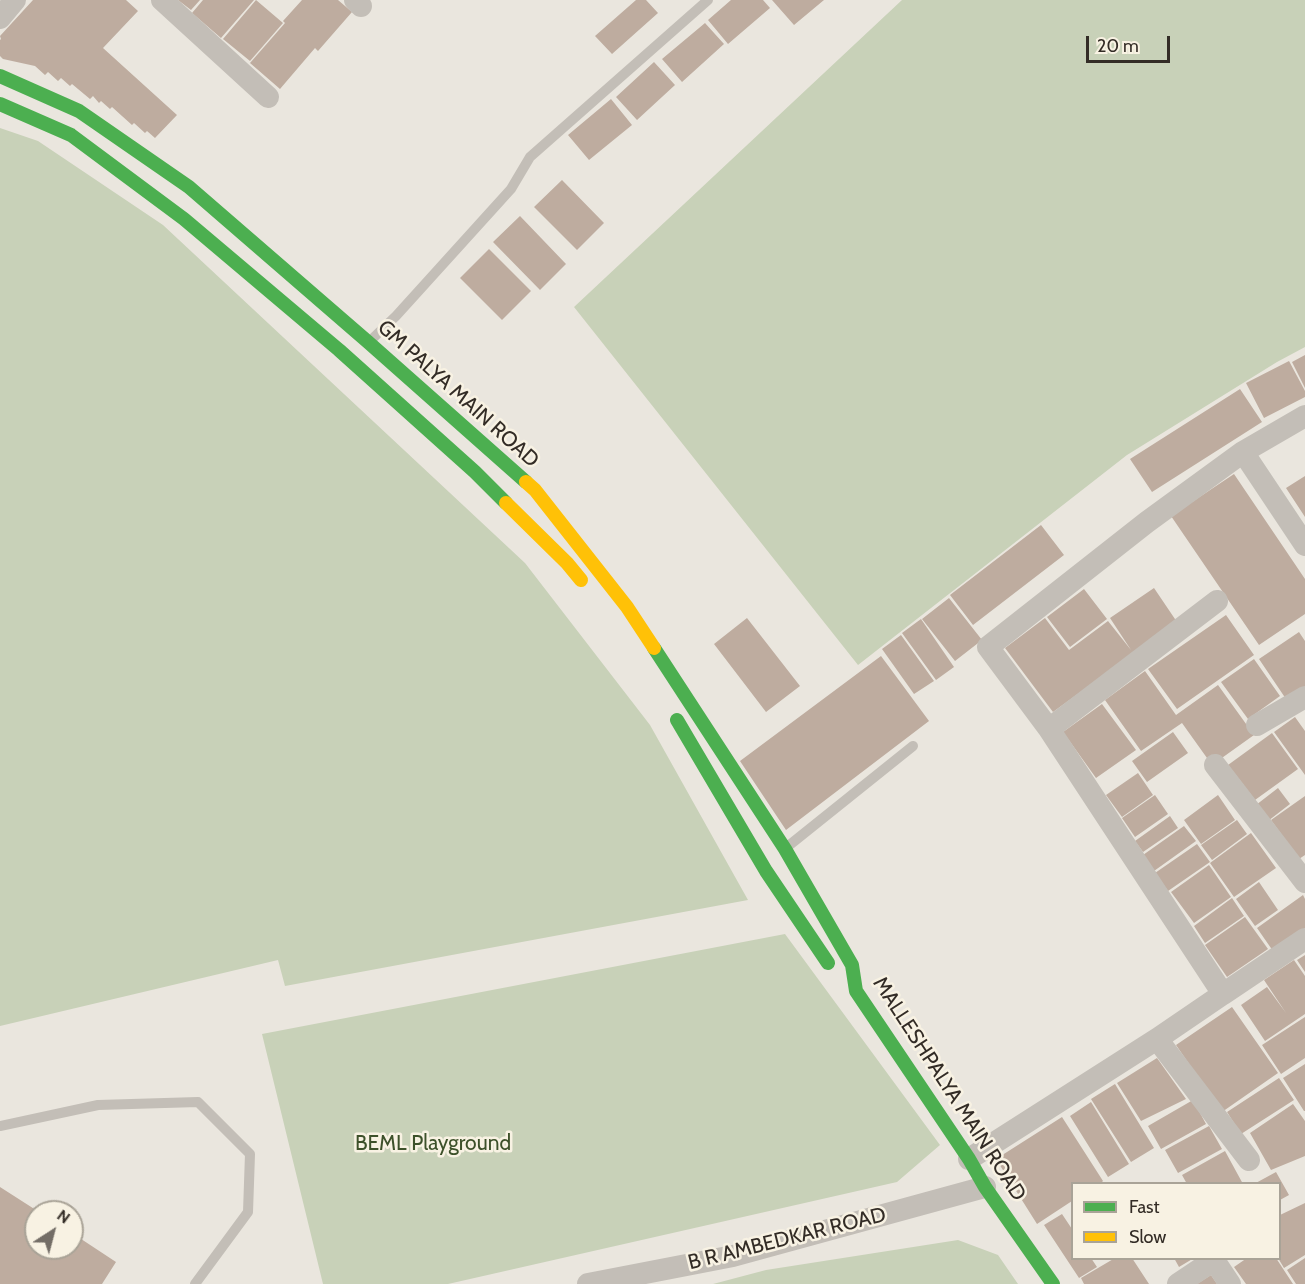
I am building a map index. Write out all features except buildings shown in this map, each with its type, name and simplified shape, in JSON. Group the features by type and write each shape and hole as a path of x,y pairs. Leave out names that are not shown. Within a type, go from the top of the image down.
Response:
{"main road":[{"name":"GM PALYA MAIN ROAD","path":"0,76 79,111 189,187 359,351 535,490 627,607 785,849"},
{"path":"0,104 71,135 359,351 475,472 567,563 586,588"},
{"path":"669,708 766,871 840,978 856,991"},
{"name":"MALLESHPALYA MAIN ROAD","path":"785,849 852,965 856,991 985,1187 1053,1284"}],"street":[{"path":"0,18 15,0"},
{"path":"162,0 268,97"},
{"path":"1223,994 1049,729 988,647 1148,522 1243,452 1305,416"},
{"path":"1243,452 1305,545"},
{"path":"1049,729 1217,601"},
{"path":"1257,725 1305,697"},
{"path":"1215,765 1305,882"},
{"path":"969,1160 1157,1039 1305,939"},
{"path":"1157,1039 1249,1160"},
{"name":"B R AMBEDKAR ROAD","path":"588,1284 732,1256 985,1187"},
{"path":"1178,1284 1214,1260 1230,1284"}],"lane":[{"path":"359,351 396,316 512,189 530,157 708,0"},
{"path":"785,849 914,746"},
{"path":"0,1126 98,1105 198,1102 250,1154 248,1212 195,1284"}],"green space":[{"path":"902,0 1305,0 1305,347 1127,455 858,665 574,307"},
{"path":"0,128 38,141 163,225 525,563 650,725 748,900 285,986 278,960 0,1026"},
{"name":"BEML Playground","path":"785,934 940,1145 897,1182 448,1284 323,1284 262,1034"},
{"path":"958,1240 998,1255 1018,1284 713,1284 766,1270"}],"traffic: fast":[{"path":"0,76 79,111 189,187 526,482"},
{"path":"0,104 71,135 184,219 339,350 475,472 506,503"},
{"path":"654,648 785,849 852,965 856,991 969,1159 985,1187 1053,1284"},
{"path":"677,720 766,871 828,963"}],"traffic: slow":[{"path":"526,482 535,490 627,607 654,648"},
{"path":"506,503 567,563 581,580"}]}
